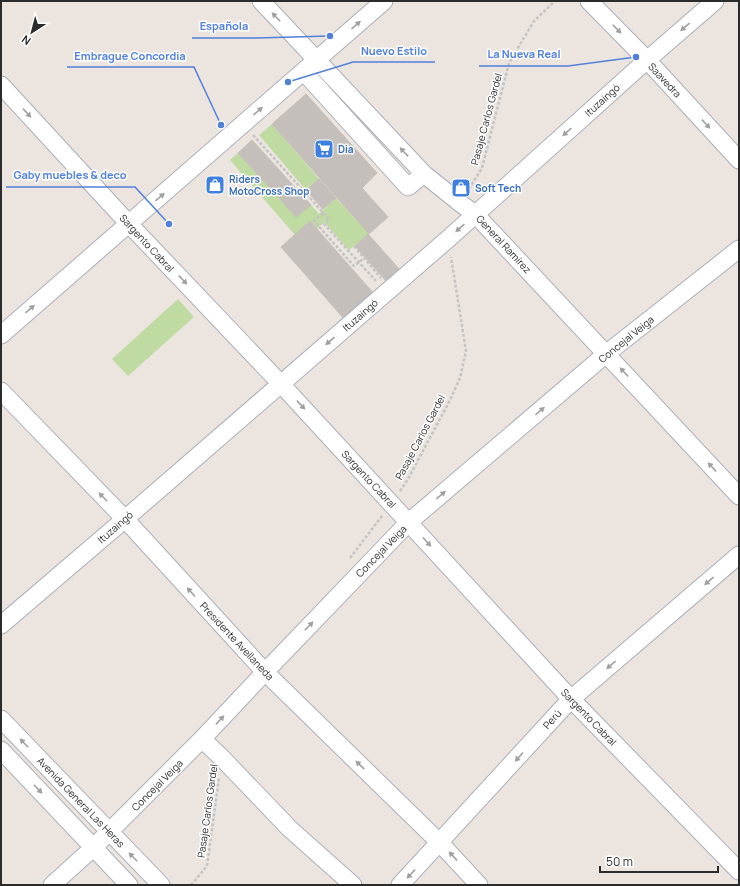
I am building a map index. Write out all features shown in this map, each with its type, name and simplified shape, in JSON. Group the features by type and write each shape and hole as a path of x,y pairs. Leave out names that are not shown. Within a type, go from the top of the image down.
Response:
{"street":[{"name":"General Ramírez","path":"261,1 424,174 475,214 739,496"},
{"path":"1,335 384,1"},
{"name":"Saavedra","path":"590,1 647,60 739,160"},
{"name":"Ituzaingó","path":"1,625 281,384 385,287 448,239 647,60 715,1"},
{"path":"304,72 408,186 424,174"},
{"name":"Sargento Cabral","path":"1,85 129,224 281,384 571,699 739,871"},
{"name":"Concejal Veiga","path":"52,885 93,848 202,739 264,672 409,522 606,354 739,249"},
{"name":"Presidente Avellaneda","path":"1,391 124,519 264,672 440,843 479,885"},
{"name":"Perú","path":"400,885 571,699 739,555"},
{"name":"Avenida General Las Heras","path":"1,719 160,885"},
{"path":"202,739 290,829 353,885"},
{"path":"1,750 129,885"}],"path":[{"name":"Pasaje Carlos Gardel","path":"460,203 482,168 509,63 534,21 555,1"},
{"path":"244,124 329,219 324,224 385,287"},
{"path":"324,213 314,221 354,266 364,258"},
{"name":"Pasaje Carlos Gardel","path":"349,560 408,479 448,404 460,378 466,351 448,239"},
{"path":"354,246 385,287"},
{"name":"Pasaje Carlos Gardel","path":"191,885 207,866 222,758"}],"green space":[{"path":"272,124 319,179 306,190 259,135"},
{"path":"238,153 296,217 311,205 319,214 336,198 369,234 349,250 324,222 317,229 310,221 295,235 230,160"},
{"path":"178,299 194,317 128,376 112,359"}],"building":[{"name":"Dia","path":"306,94 377,173 362,188 388,217 369,234 272,124"},
{"path":"252,140 311,205 296,217 238,153"},
{"path":"319,179 336,198 323,209 306,190"},
{"path":"310,221 375,295 346,321 281,247"},
{"path":"368,234 400,270 387,282 355,246"}],"place":[{"name":"Española","path":"330,36"},
{"name":"La Nueva Real","path":"636,57"},
{"name":"Nuevo Estilo","path":"288,82"},
{"name":"Embrague Concordia","path":"221,125"},
{"name":"Dia","path":"324,149"},
{"name":"Riders MotoCross Shop","path":"215,185"},
{"name":"Soft Tech","path":"461,188"},
{"name":"Gaby muebles & deco","path":"169,224"}]}
